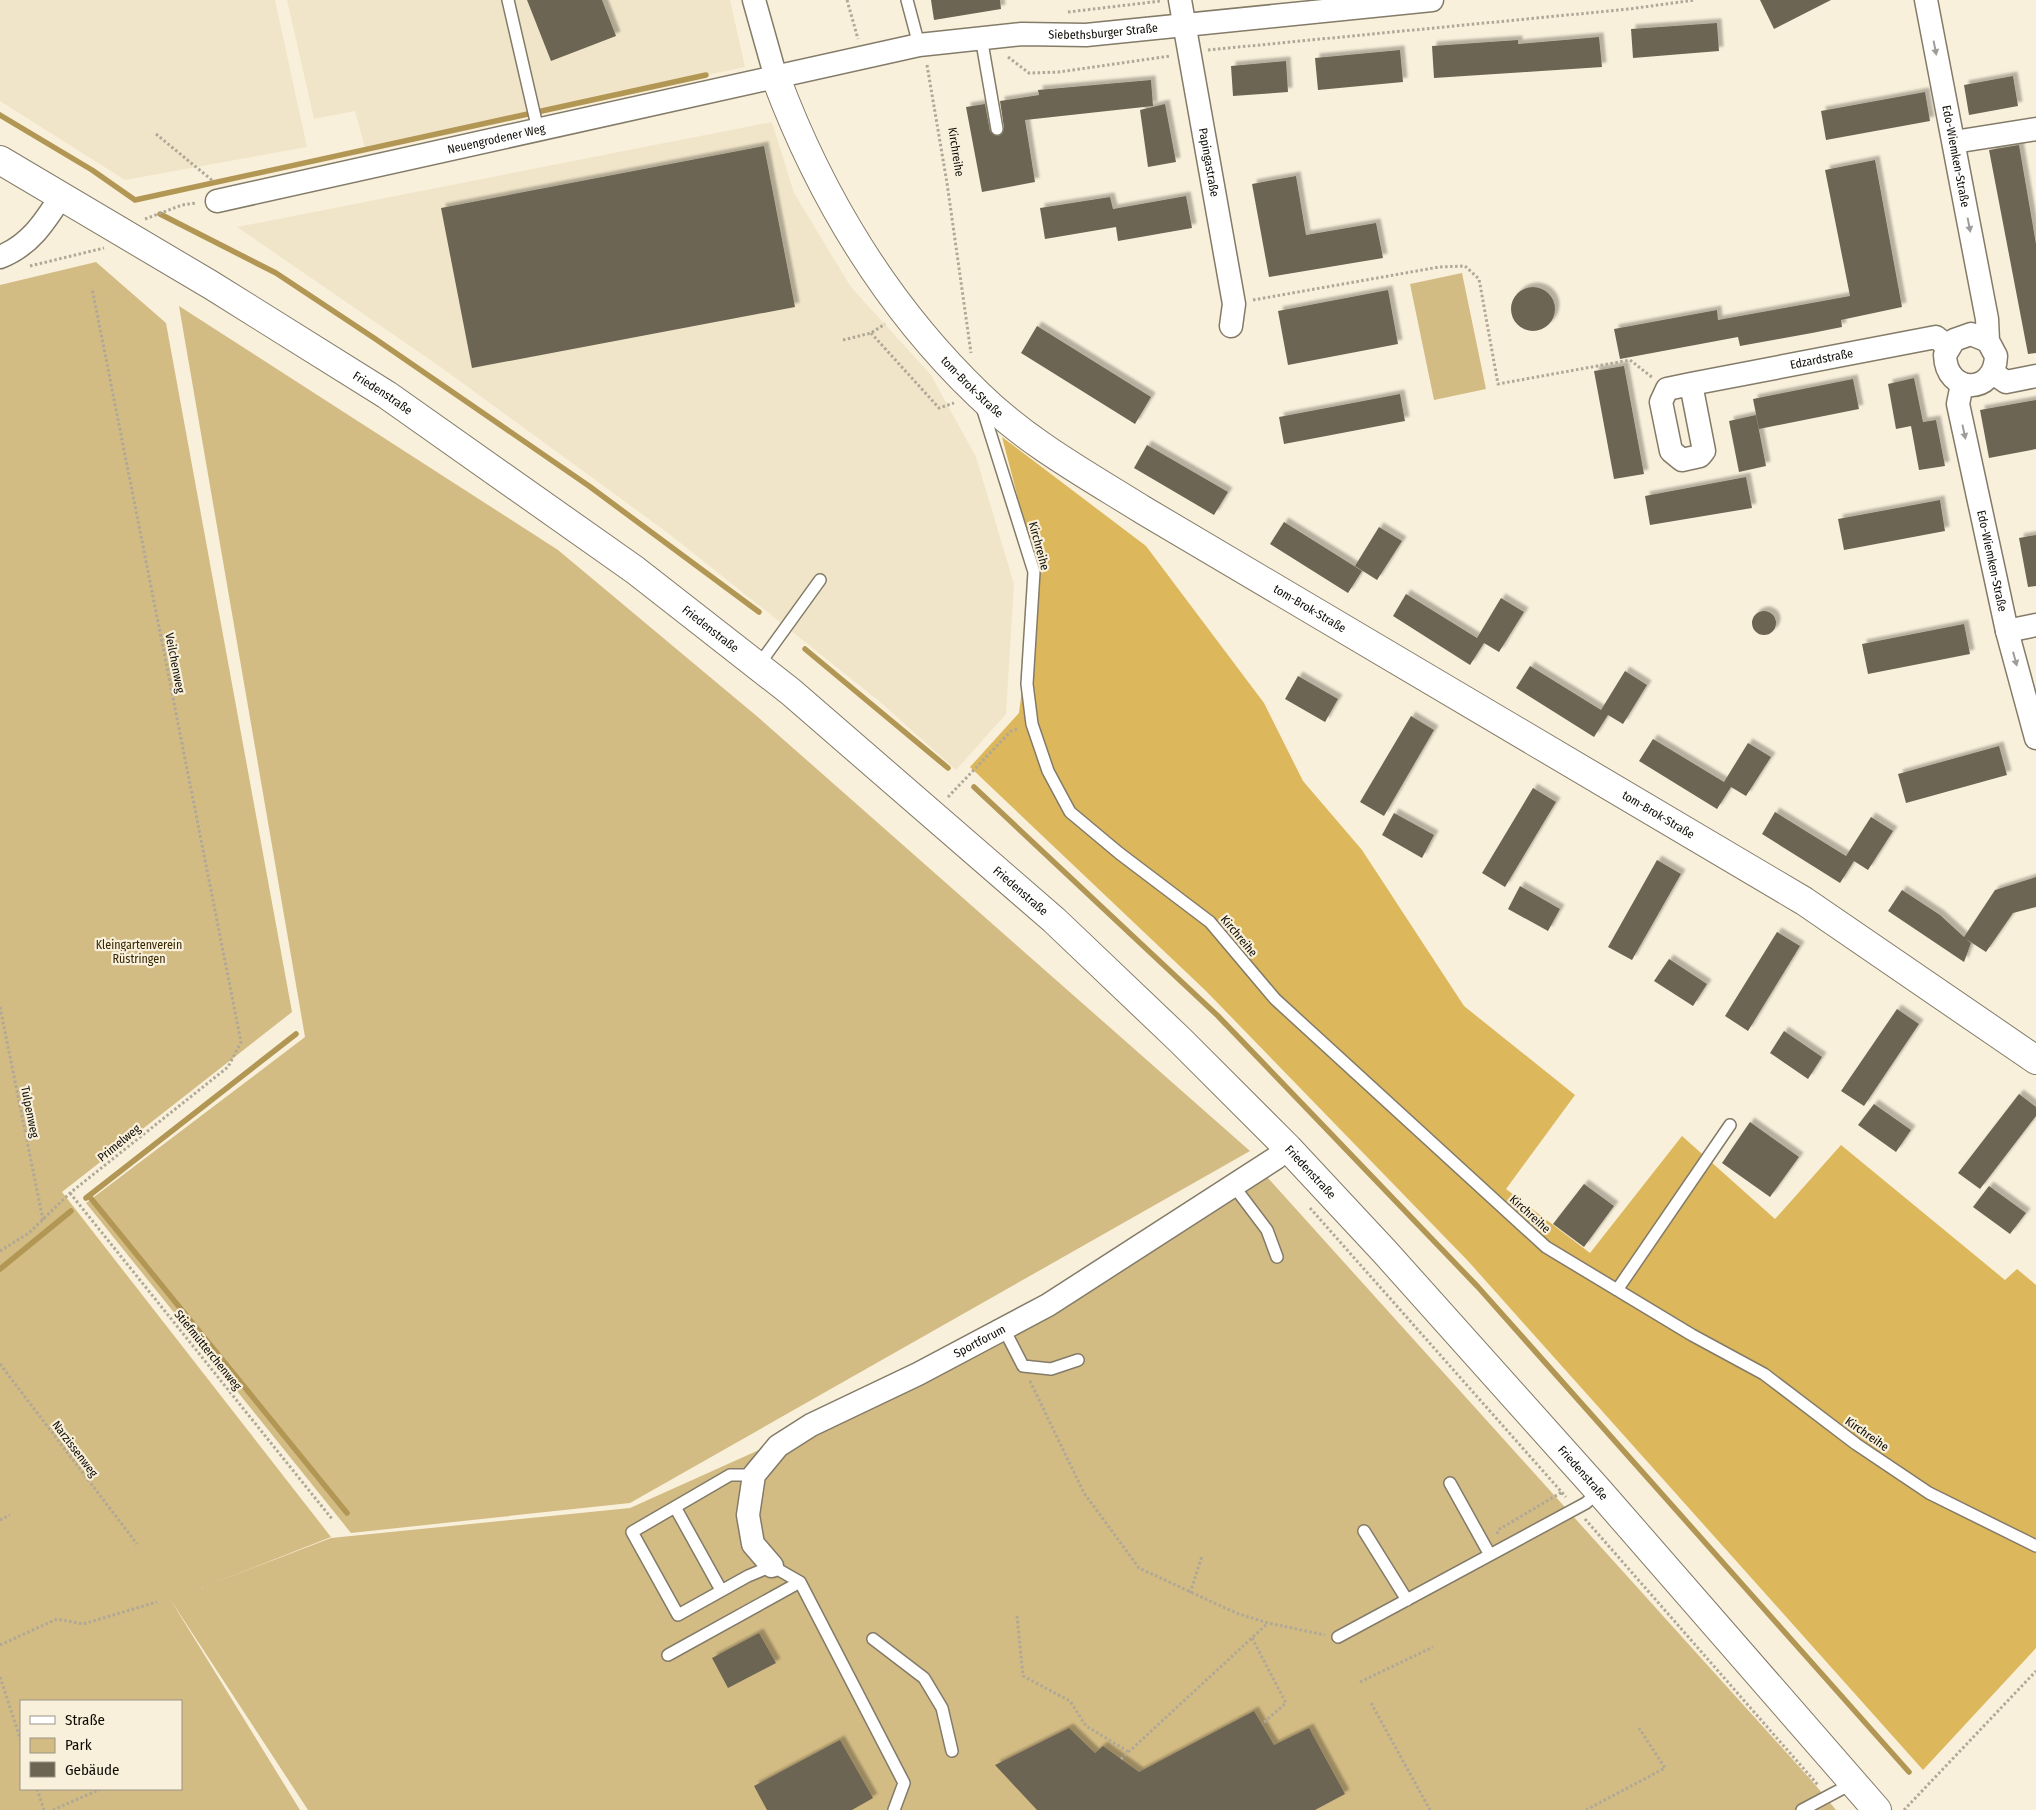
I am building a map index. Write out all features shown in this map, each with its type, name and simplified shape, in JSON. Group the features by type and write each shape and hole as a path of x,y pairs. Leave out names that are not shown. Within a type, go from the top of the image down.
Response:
{"main road":[{"name":"tom-Brok-Straße","path":"776,78 795,129 815,172 869,264 908,316 979,396 1015,426 1076,468 1804,901 2036,1060"},
{"name":"Friedenstraße","path":"0,160 60,198 211,285 388,395 635,570 798,698 1054,920 1180,1040 1288,1148 1385,1252 1599,1491 1877,1810"}],"street":[{"name":"tom-Brok-Straße","path":"754,0 776,78"},
{"name":"Papingastraße","path":"1180,0 1232,315"},
{"name":"Siebethsburger Straße","path":"776,78 863,56 927,56 1022,34 1086,35 1432,0"},
{"name":"Edo-Wiemken-Straße","path":"1926,0 1987,319 1988,340 1996,356 1993,373"},
{"name":"Neuengrodener Weg","path":"215,201 776,78"},
{"path":"1954,142 2036,129"},
{"path":"0,257 20,248 36,232 60,198"},
{"path":"1988,340 1971,334 1962,335 1948,347 1945,355 1948,373 1962,384 1979,384 1993,373 2006,382 2036,376"},
{"name":"Edzardstraße","path":"1667,389 1936,337 1948,347"},
{"path":"1667,389 1661,402 1671,451 1682,460 1700,456 1704,451 1691,384"},
{"name":"Edo-Wiemken-Straße","path":"1962,384 1958,404 2007,631 2036,738"},
{"path":"2007,631 2036,625"},
{"name":"Sportforum","path":"772,1566 753,1544 748,1515 754,1476 778,1446 811,1426 1048,1305 1276,1158 1288,1148"}],"lane":[{"path":"508,0 538,130"},
{"path":"907,0 927,56"},
{"path":"982,44 997,129"},
{"name":"Kirchreihe","path":"979,396 1034,572 1027,684 1032,724 1048,771 1070,812 1119,853 1210,922 1275,999 1546,1247 1692,1335 1764,1374 1856,1444 1929,1493 2036,1546"},
{"path":"758,666 820,580"},
{"path":"1617,1290 1730,1125"},
{"path":"1233,1185 1267,1230 1277,1257"},
{"path":"1004,1329 1022,1366 1051,1369 1078,1360"},
{"path":"754,1476 730,1475 632,1532 678,1614 748,1576 772,1566 800,1582 904,1783 894,1810"},
{"path":"1450,1483 1490,1555"},
{"path":"1338,1637 1586,1503 1599,1491"},
{"path":"675,1507 721,1590"},
{"path":"1364,1531 1407,1600"},
{"path":"668,1655 800,1582"},
{"path":"873,1639 924,1678 942,1708 952,1750"},
{"path":"1802,1810 1854,1783"}],"path":[{"path":"847,0 863,56"},
{"path":"982,44 997,50 1029,73 1059,72 1188,54 1222,47 1619,10 1695,0"},
{"name":"Kirchreihe","path":"927,56 972,357"},
{"path":"143,220 182,205 215,201 215,190 212,180 156,134"},
{"path":"28,267 110,246"},
{"path":"1232,315 1439,267 1465,266 1478,279 1498,384 1630,360 1667,389"},
{"name":"Veilchenweg","path":"92,288 241,1042"},
{"path":"843,340 871,333 881,328"},
{"path":"871,333 939,408 979,396"},
{"path":"948,797 1011,730 1032,724"},
{"name":"Tulpenweg","path":"0,1007 43,1220"},
{"name":"Primelweg","path":"0,1251 28,1233 70,1193 228,1068 241,1042"},
{"name":"Stiefmütterchenweg","path":"70,1193 332,1518"},
{"path":"1308,1206 1828,1797"},
{"name":"Narzissenweg","path":"0,1364 137,1544"},
{"path":"1022,1366 1090,1501 1140,1568 1236,1613 1268,1623 1338,1637"},
{"path":"0,1520 10,1515"},
{"path":"1190,1593 1202,1556"},
{"path":"0,1645 57,1619 83,1624 157,1602"},
{"path":"1017,1616 1023,1676 1070,1701 1086,1726 1129,1752"},
{"path":"1121,1759 1268,1623"},
{"path":"1252,1638 1286,1703 1262,1724"},
{"path":"1360,1682 1433,1647"},
{"path":"1904,1810 2036,1671"},
{"path":"0,1676 20,1739"},
{"path":"1371,1703 1430,1810"},
{"path":"1586,1810 1665,1768 1639,1728"},
{"path":"37,1790 44,1810"},
{"path":"53,1810 99,1790"}],"shaded area":[{"path":"0,0 275,0 307,147 125,180 0,101"},
{"path":"287,0 730,0 745,67 365,148 355,111 314,119"},
{"path":"772,122 794,193 851,287 931,375 976,457 1014,584 1006,714 956,770 879,701 668,533 439,366 237,227"},
{"path":"1002,437 1146,546 1264,703 1303,781 1362,850 1464,1006 1575,1095 1506,1189 1590,1253 1682,1136 1775,1219 1841,1145 2005,1280 2017,1269 2036,1285 2036,1648 1923,1770 1468,1261 1206,991 970,767 1019,713 1037,571"}],"green space":[{"name":"Kleingartenverein Rüstringen","path":"96,262 166,323 292,1012 62,1192 331,1537 201,1588 331,1538 630,1508 1032,1327 1267,1177 1812,1781 1836,1810 308,1810 170,1599 300,1810 0,1810 0,285"},
{"path":"1462,273 1486,389 1434,400 1410,284"},
{"path":"179,306 558,550 759,718 1250,1151 630,1503 351,1533 86,1203 305,1037"}],"building":[{"path":"527,0 602,0 616,36 551,61"},
{"path":"931,0 1000,0 1001,9 934,20"},
{"path":"1760,0 1831,0 1774,29"},
{"path":"1717,23 1719,51 1633,58 1631,29"},
{"path":"1599,37 1602,67 1434,78 1432,46 1518,40 1518,44"},
{"path":"1400,50 1403,82 1318,90 1315,58"},
{"path":"1286,61 1288,92 1233,96 1231,66"},
{"path":"2013,76 2018,106 1969,115 1964,85"},
{"path":"1151,80 1153,106 1025,120 1035,182 982,192 966,107 985,104 990,131 998,136 1002,134 1004,128 1000,101 1039,95 1038,90"},
{"path":"1925,92 1930,121 1826,140 1821,111"},
{"path":"1165,104 1176,162 1148,167 1140,110"},
{"path":"2019,145 2036,244 2036,353 2028,354 1989,150"},
{"path":"764,146 795,307 472,368 441,208"},
{"path":"1875,160 1902,307 1841,320 1842,327 1812,333 1740,346 1738,337 1620,359 1614,329 1717,310 1718,320 1850,296 1825,170"},
{"path":"1296,176 1306,235 1376,223 1383,258 1269,277 1252,184"},
{"path":"1186,196 1192,228 1118,241 1116,227 1045,239 1040,208 1110,197 1113,209"},
{"path":"1537,287 1549,293 1554,300 1554,318 1549,325 1542,330 1529,331 1521,328 1514,321 1511,305 1514,297 1521,290"},
{"path":"1388,290 1398,344 1288,365 1278,311"},
{"path":"1037,326 1151,397 1135,424 1021,353"},
{"path":"1624,366 1644,474 1614,479 1594,371"},
{"path":"1914,378 1923,422 1936,420 1945,466 1919,470 1911,426 1896,429 1888,384"},
{"path":"1853,379 1859,409 1759,429 1753,399"},
{"path":"1400,394 1405,421 1284,444 1279,417"},
{"path":"2036,400 2036,449 1989,458 1980,410"},
{"path":"1756,415 1766,466 1739,472 1729,421"},
{"path":"1147,445 1228,492 1214,515 1134,468"},
{"path":"1746,477 1752,508 1650,525 1645,496"},
{"path":"1940,500 1945,531 1844,550 1838,519"},
{"path":"1284,522 1362,571 1348,593 1270,544"},
{"path":"1379,527 1402,541 1377,580 1355,566"},
{"path":"2036,535 2036,586 2028,587 2019,538"},
{"path":"1406,594 1477,638 1501,598 1524,612 1499,652 1484,643 1470,665 1393,616"},
{"path":"1764,611 1769,612 1775,618 1775,628 1769,634 1764,635 1759,634 1753,628 1752,623 1753,618 1759,612"},
{"path":"1964,624 1970,654 1868,674 1862,644"},
{"path":"1530,666 1601,710 1625,671 1647,685 1623,724 1608,715 1594,737 1516,688"},
{"path":"1298,676 1338,699 1325,722 1285,699"},
{"path":"1411,716 1434,730 1384,816 1360,802"},
{"path":"1653,739 1724,782 1748,743 1771,757 1746,796 1731,787 1717,809 1639,761"},
{"path":"1999,746 2007,775 1906,803 1898,774"},
{"path":"1533,788 1556,802 1505,887 1482,873"},
{"path":"1775,812 1854,861 1840,883 1762,834"},
{"path":"1394,813 1434,835 1422,858 1382,835"},
{"path":"1871,817 1893,831 1868,870 1846,856"},
{"path":"1657,860 1681,874 1632,960 1608,947"},
{"path":"2036,877 2036,907 2013,913 1986,952 1966,939 1971,943 1964,962 1888,911 1902,890 1940,915 1964,937 1995,890"},
{"path":"1520,886 1560,909 1548,931 1508,909"},
{"path":"1777,932 1800,946 1748,1031 1725,1016"},
{"path":"1669,959 1707,984 1693,1006 1654,981"},
{"path":"1897,1009 1919,1024 1864,1106 1841,1091"},
{"path":"1784,1031 1822,1057 1808,1079 1770,1053"},
{"path":"2019,1094 2036,1107 2036,1116 1980,1189 1958,1173"},
{"path":"1874,1104 1911,1130 1896,1152 1858,1125"},
{"path":"1750,1122 1799,1157 1770,1197 1722,1163"},
{"path":"1584,1184 1614,1206 1584,1247 1553,1224"},
{"path":"1989,1186 2026,1213 2010,1234 1973,1207"},
{"path":"759,1633 776,1663 728,1688 712,1658"},
{"path":"1254,1711 1274,1745 1309,1728 1345,1794 1315,1810 1037,1810 995,1765 1069,1728 1095,1753 1103,1746 1139,1772"},
{"path":"840,1740 873,1798 852,1810 767,1810 754,1786"}],"waterway":[{"path":"0,115 92,170 135,200 706,75"},
{"path":"160,214 276,273 374,338 589,486 759,612"},
{"path":"805,649 948,768"},
{"path":"974,787 1218,1016 1478,1287 1909,1772"},
{"path":"86,1198 296,1034"},
{"path":"89,1196 347,1513"},
{"path":"0,1269 71,1211"}]}
